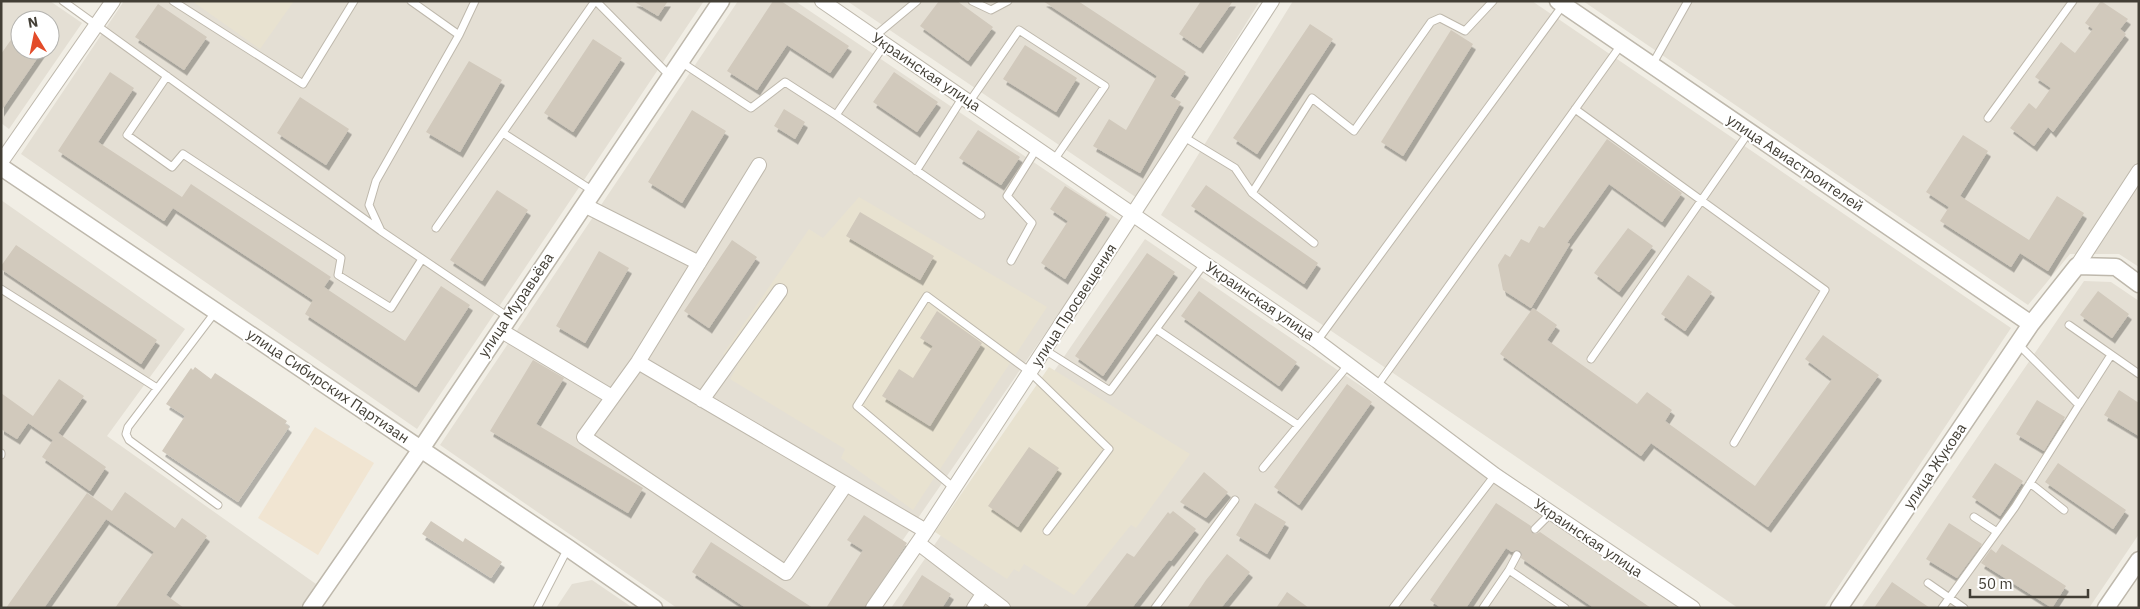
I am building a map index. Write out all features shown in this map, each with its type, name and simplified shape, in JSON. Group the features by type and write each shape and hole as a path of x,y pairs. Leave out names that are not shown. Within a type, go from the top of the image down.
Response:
{"street":[{"path":"1,162 98,26 113,1"},
{"name":"улица Муравьёва","path":"311,608 721,1"},
{"name":"Украинская улица","path":"822,1 1318,341 1495,475 1693,608"},
{"name":"улица Просвещения","path":"873,608 1045,350 1272,1"},
{"name":"улица Авиастроителей","path":"1561,3 2031,324"},
{"path":"759,165 638,362 584,438 786,573 846,484"},
{"name":"улица Сибирских Партизан","path":"1,167 216,310 654,608"},
{"path":"2077,266 2139,171"},
{"path":"584,205 699,263"},
{"path":"2077,266 2116,268 2139,284"},
{"name":"улица Жукова","path":"1839,608 2031,324 2077,266"},
{"path":"702,400 780,291"},
{"path":"504,323 612,397"},
{"path":"638,362 926,531"},
{"path":"918,543 1003,608"},
{"path":"2106,608 2139,560"},
{"path":"974,608 983,594"}],"lane":[{"path":"63,1 422,259 504,323"},
{"path":"173,1 303,84 354,1"},
{"path":"411,1 459,35"},
{"path":"381,231 369,204 376,181 459,35 476,1"},
{"path":"436,228 596,1 671,77"},
{"path":"836,115 880,40 917,1"},
{"path":"972,1 991,10 1008,1"},
{"path":"1252,193 1312,98 1354,131 1431,22 1440,18 1465,31 1493,1"},
{"path":"1652,66 1688,1"},
{"path":"1988,118 2073,1"},
{"path":"1318,341 1561,3"},
{"path":"916,171 966,99 1020,30 1105,86 1054,160"},
{"path":"1378,386 1621,45"},
{"path":"681,62 752,108 785,82 980,215"},
{"path":"167,76 127,135 172,167 183,154 342,258 338,276 391,308 422,259"},
{"path":"1575,109 1825,290 1734,444"},
{"path":"1592,359 1749,132"},
{"path":"502,133 593,191"},
{"path":"1184,137 1235,168 1252,193 1314,243"},
{"path":"1011,261 1032,223 1007,196 1037,148"},
{"path":"1045,350 1110,392 1204,264"},
{"path":"1,289 158,388"},
{"path":"954,488 857,406 926,296 1030,372 1109,450 1047,531"},
{"path":"216,310 128,427 126,434 129,440 218,505"},
{"path":"2069,326 2139,374"},
{"path":"1156,329 1298,426"},
{"path":"2018,344 2079,405"},
{"path":"1942,608 2030,483 2111,355"},
{"path":"1263,468 1349,364"},
{"path":"1396,607 1495,475"},
{"path":"2030,483 2064,510"},
{"path":"1155,608 1235,500"},
{"path":"1535,529 1551,513"},
{"path":"1974,517 1997,532"},
{"path":"537,608 568,548"},
{"path":"1483,608 1517,555"},
{"path":"1509,570 1566,608"},
{"path":"1928,583 1964,608"}],"shaded area":[{"path":"1,1 50,1 82,23 60,55 60,10 10,10 10,60 57,60 9,129 1,123"},
{"path":"124,1 704,1 417,429 21,154"},
{"path":"192,1 294,1 260,49"},
{"path":"738,1 795,1 1122,222 856,608 677,608 440,445"},
{"path":"847,1 1260,1 1137,198"},
{"path":"1293,1 1532,1 2011,328 1824,608 1738,608 1161,215"},
{"path":"1583,1 2139,1 2139,267 2119,254 2070,254 2028,305"},
{"path":"859,197 1047,307 913,510 841,458 845,449 730,379 738,365 723,354 809,229 823,238"},
{"path":"1,200 185,329 107,436 316,584 300,608 1,608"},
{"path":"1145,239 1687,608 891,608"},
{"path":"2084,281 2111,282 2139,301 2139,534 2089,608 1861,608"},
{"path":"1049,367 1190,454 1136,528 1131,525 1074,595 1024,564 1019,572 1014,569 1007,579 935,532"},
{"path":"315,427 374,463 318,555 258,518"},
{"path":"592,580 633,608 556,608 572,584"}],"building":[{"path":"633,1 668,1 658,16"},
{"path":"773,1 781,1 849,46 830,73 787,45 757,90 727,71"},
{"path":"939,1 957,1 993,27 968,61 920,26"},
{"path":"1043,1 1078,1 1186,72 1170,96 1181,102 1140,173 1093,146 1109,119 1126,130 1157,76"},
{"path":"1201,1 1233,1 1200,48 1179,34"},
{"path":"2101,1 2128,19 2120,29 2126,34 2053,132 2048,127 2034,146 2010,128 2029,103 2036,109 2051,88 2035,77 2061,42 2075,53 2093,29 2085,23"},
{"path":"158,4 207,37 184,70 135,37"},
{"path":"1310,24 1333,39 1257,154 1233,138"},
{"path":"1451,30 1473,44 1403,156 1381,142"},
{"path":"593,39 622,58 573,132 544,113"},
{"path":"10,41 10,60 36,60 1,111 1,54"},
{"path":"1025,45 1077,78 1056,112 1003,79"},
{"path":"469,61 502,80 460,152 426,132"},
{"path":"110,72 134,88 98,142 182,197 191,184 331,277 324,287 405,341 441,286 470,305 416,387 305,314 313,300 173,208 164,221 58,151"},
{"path":"894,72 938,102 917,132 873,102"},
{"path":"300,97 349,129 326,165 277,133"},
{"path":"784,109 805,122 795,139 774,126"},
{"path":"692,110 726,131 682,203 648,182"},
{"path":"978,130 1020,157 1001,185 959,158"},
{"path":"1963,135 1988,151 1960,196 2029,240 2057,196 2084,213 2048,271 2020,253 2011,267 1940,221 1949,207 1926,192"},
{"path":"1607,139 1682,193 1662,222 1609,184 1567,243 1570,244 1531,308 1503,290 1498,265 1505,254 1510,257 1521,239 1529,243 1539,226 1544,228"},
{"path":"1206,185 1318,263 1304,284 1191,206"},
{"path":"1065,186 1107,213 1065,279 1041,263 1068,221 1050,209"},
{"path":"497,190 528,210 482,281 450,260"},
{"path":"860,212 934,256 920,280 846,236"},
{"path":"1628,228 1653,246 1619,292 1594,273"},
{"path":"732,240 757,257 709,328 684,311"},
{"path":"16,245 157,340 141,364 1,269 1,266"},
{"path":"599,251 629,268 585,343 556,326"},
{"path":"1147,253 1175,272 1103,376 1075,356"},
{"path":"1688,275 1712,292 1685,331 1661,314"},
{"path":"1199,291 1297,362 1279,386 1181,316"},
{"path":"2098,291 2129,314 2112,338 2080,315"},
{"path":"1533,308 1557,325 1547,340 1637,404 1647,392 1672,410 1665,421 1755,486 1832,379 1805,359 1823,335 1879,375 1768,527 1651,443 1641,456 1500,354"},
{"path":"937,311 982,343 930,426 882,396 899,369 913,378 933,346 920,338"},
{"path":"533,360 564,378 536,424 643,488 628,513 490,431"},
{"path":"195,367 211,379 215,373 287,421 285,424 289,427 238,502 162,451 185,416 166,404 191,368 193,370"},
{"path":"59,379 84,396 58,433 106,467 90,491 42,457 53,440 28,423"},
{"path":"1347,384 1372,402 1299,505 1274,487"},
{"path":"2119,390 2139,403 2139,436 2104,415"},
{"path":"1,393 33,416 17,439 1,429"},
{"path":"2037,400 2065,417 2044,451 2016,434"},
{"path":"1029,447 1059,468 1018,527 988,506"},
{"path":"1995,463 2023,481 2000,516 1972,497"},
{"path":"2058,463 2126,510 2113,529 2045,482"},
{"path":"1204,472 1228,492 1206,518 1180,502"},
{"path":"125,492 175,528 182,518 207,536 166,595 184,608 115,608 154,552 106,519 44,608 6,608 87,493 112,511"},
{"path":"1255,503 1286,522 1267,554 1236,535"},
{"path":"1496,503 1531,526 1532,533 1540,532 1651,608 1594,608 1521,558 1522,554 1520,551 1512,552 1506,548 1466,608 1441,608 1430,600"},
{"path":"1173,511 1196,529 1132,608 1085,608 1127,553 1134,557 1168,512 1170,514"},
{"path":"864,515 907,543 864,608 826,608 863,550 847,540"},
{"path":"431,521 463,542 465,538 502,562 491,578 422,534"},
{"path":"1949,523 1982,544 1957,578 1926,559"},
{"path":"711,542 813,608 746,608 692,572"},
{"path":"2002,544 2066,586 2052,608 1981,563 1991,549 1996,553"},
{"path":"1227,554 1250,572 1221,608 1187,608 1206,580"},
{"path":"922,575 951,594 942,608 901,608"},
{"path":"1892,582 1930,608 1874,608"},
{"path":"1287,592 1309,608 1276,608"}]}
